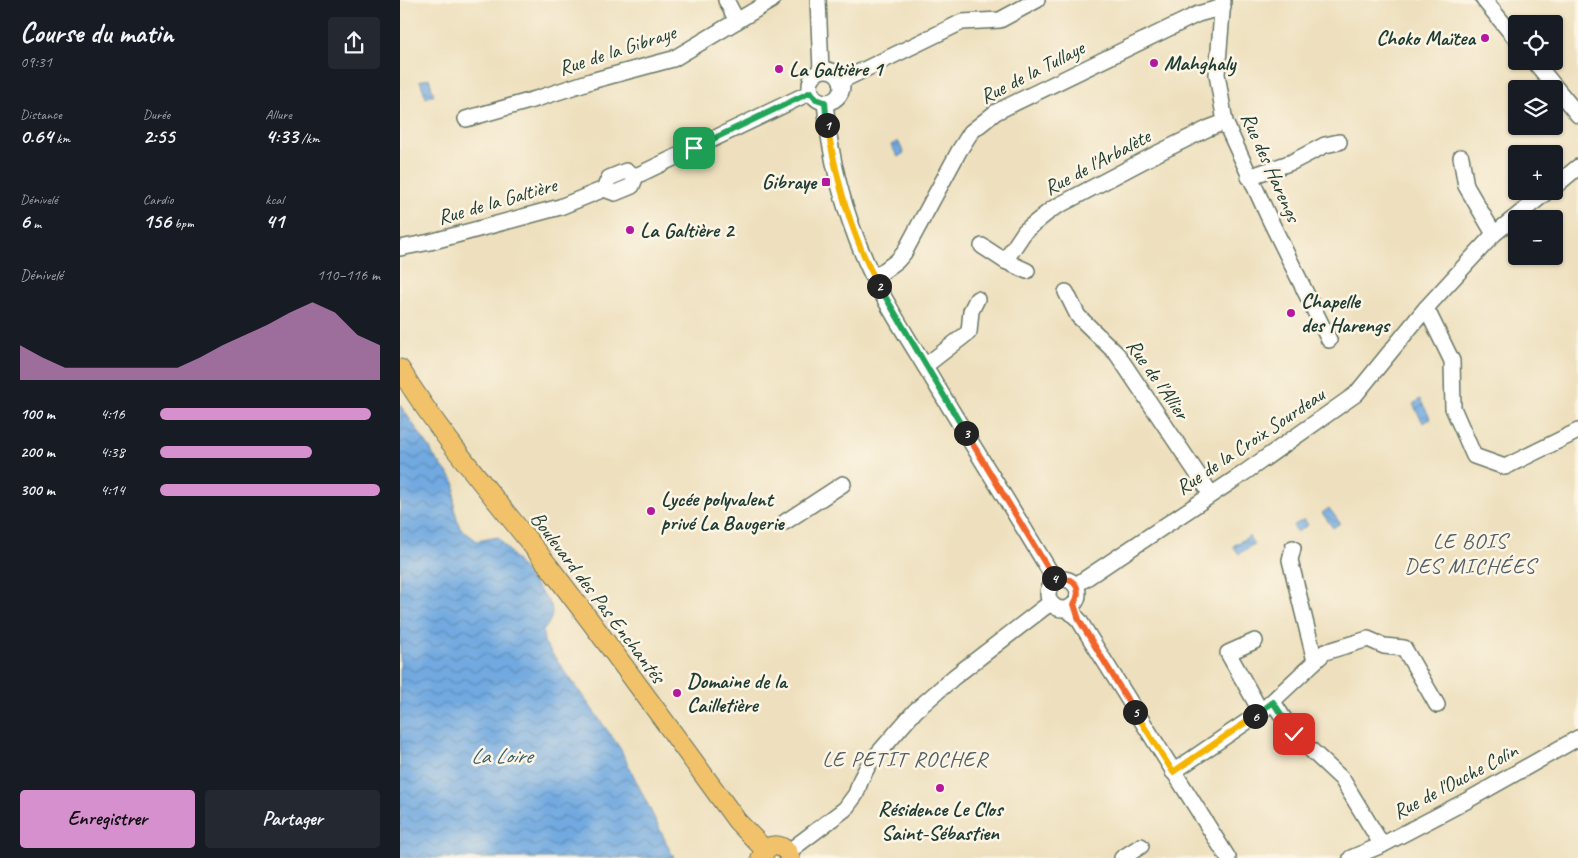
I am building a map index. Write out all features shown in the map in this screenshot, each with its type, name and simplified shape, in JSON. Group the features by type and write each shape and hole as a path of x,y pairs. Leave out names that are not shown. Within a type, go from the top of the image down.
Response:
{"main road":[{"name":"Boulevard des Pas Enchantés","path":"400,369 422,404 465,462 550,568 763,854"},
{"path":"763,854 776,846 783,848 789,855"}],"street":[{"path":"726,0 736,22"},
{"name":"Rue de la Gibraye","path":"466,118 673,59 772,0"},
{"path":"818,0 821,70"},
{"path":"841,82 962,22 1000,20 1037,0"},
{"path":"1484,0 1508,29"},
{"name":"Rue des Harengs","path":"1223,3 1217,74 1225,122 1249,177 1329,340"},
{"name":"Rue de la Tullaye","path":"874,278 898,261 904,253 959,151 971,132 984,121 996,112 1223,3"},
{"path":"821,70 834,72 841,82 841,89 833,100 825,102 816,99 811,92 811,79 821,70"},
{"path":"1541,70 1578,115"},
{"name":"Rue de la Galtière","path":"400,248 430,242 560,207 604,189 609,178 626,171 636,176 811,92"},
{"path":"825,102 827,125 840,185 849,217 874,278 1055,580"},
{"name":"Rue de l'Arbalète","path":"1005,261 1025,231 1052,209 1156,154 1225,122"},
{"path":"1249,177 1292,162 1325,145 1339,142"},
{"path":"1461,157 1466,186 1494,234"},
{"path":"1563,180 1578,167"},
{"name":"Rue de la Croix Sourdeau","path":"1076,585 1356,394 1426,308 1494,234 1537,200"},
{"path":"982,246 1005,261 1027,271"},
{"name":"Rue de l'Allier","path":"1066,292 1078,316 1117,354 1211,494"},
{"path":"925,366 969,332 971,311 977,299"},
{"path":"1426,308 1452,361 1453,408 1474,456 1505,467 1578,431"},
{"path":"785,522 843,484"},
{"path":"1293,548 1290,560 1314,661"},
{"path":"1069,579 1076,585 1078,599 1071,607 1056,608 1050,603 1047,595 1048,588 1055,580 1069,579"},
{"path":"789,855 845,809 856,794 869,764 915,711 954,677 1050,603"},
{"path":"1071,607 1228,858"},
{"path":"1173,772 1261,712 1325,652 1368,639 1384,646 1404,648 1437,705"},
{"path":"1255,641 1228,653 1261,712"},
{"path":"1273,702 1294,734 1342,779 1382,845"},
{"name":"Rue de l'Ouche Colin","path":"1351,858 1382,845 1468,800 1578,738"},
{"path":"1122,858 1141,846"}],"water":[{"path":"429,78 434,95 426,98 420,81"},
{"path":"898,141 904,153 898,157 891,145"},
{"path":"1420,399 1431,419 1423,423 1413,404"},
{"name":"La Loire","path":"400,405 433,455 455,482 454,508 460,528 477,541 498,537 551,605 551,619 543,631 544,642 620,748 674,858 400,858"},
{"path":"1329,508 1340,523 1333,528 1322,513"},
{"path":"1304,519 1308,525 1297,532 1293,526"},
{"path":"1249,536 1254,544 1239,554 1233,546"}],"place":[{"name":"Choko Maïtea","path":"1485,38"},
{"name":"Mahghaly","path":"1154,63"},
{"name":"La Galtière 1","path":"779,69"},
{"name":"Gibraye","path":"826,182"},
{"name":"La Galtière 2","path":"630,230"},
{"name":"Chapelle des Harengs","path":"1291,313"},
{"name":"Lycée polyvalent privé La Baugerie","path":"651,511"},
{"name":"Domaine de la Cailletière","path":"677,693"},
{"name":"Résidence Le Clos Saint-Sébastien","path":"940,788"}],"district":[{"name":"LE BOIS DES MICHÉES","path":"1470,554"},
{"name":"LE PETIT ROCHER","path":"905,759"}],"route":[{"path":"694,148 798,100 811,92 816,99 825,102 826,117 840,185 849,217 874,278 1055,580 1069,579 1076,585 1078,599 1074,604 1079,620 1173,772 1273,702 1294,734"}]}
